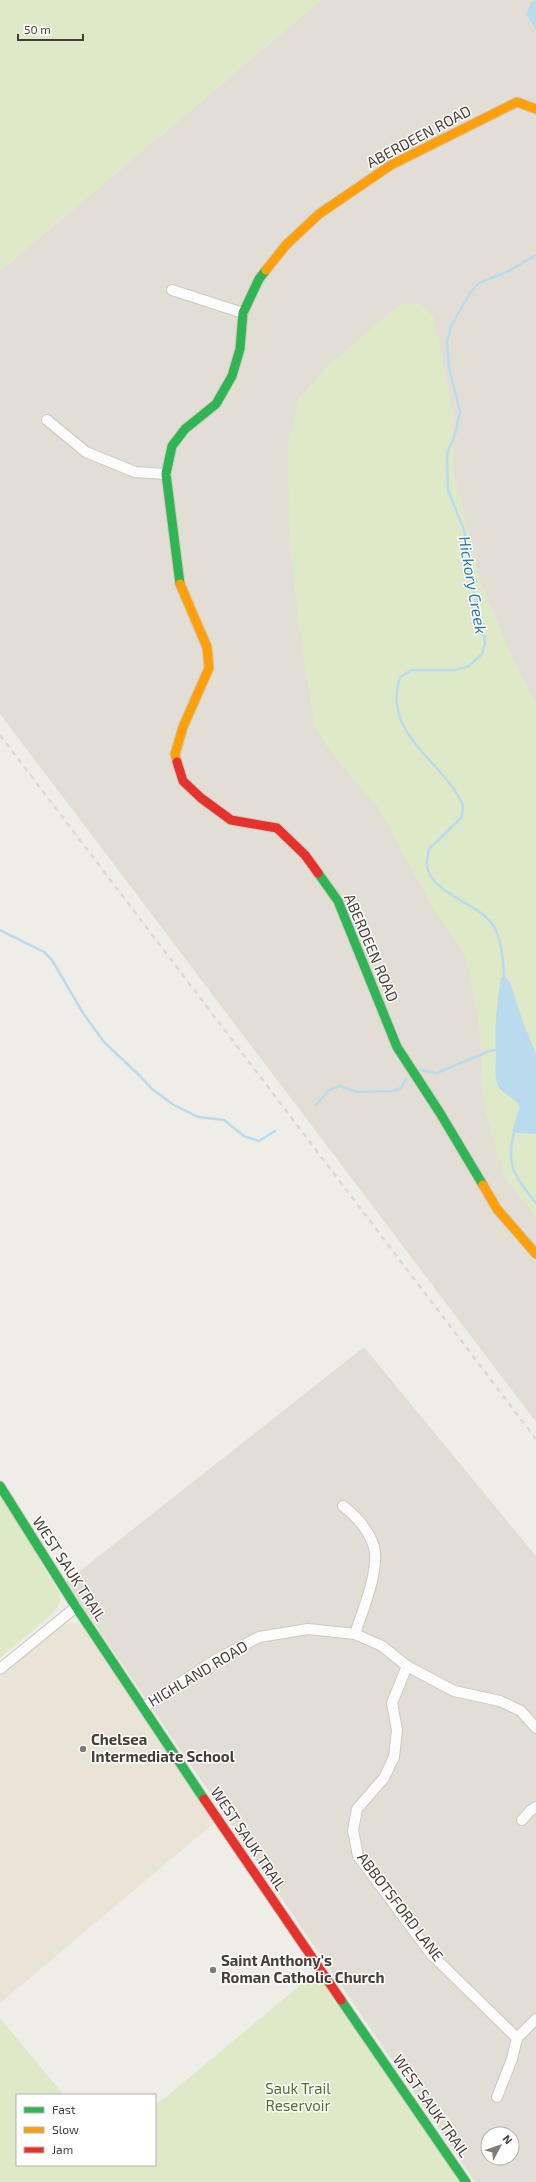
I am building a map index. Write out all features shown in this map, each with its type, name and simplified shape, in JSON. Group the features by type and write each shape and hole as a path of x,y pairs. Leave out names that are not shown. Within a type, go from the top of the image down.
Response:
{"street":[{"name":"ABERDEEN ROAD","path":"536,109 517,102 391,165 319,214 286,244 258,279 243,313 240,348 232,376 216,404 185,429 172,446 166,474 180,583 207,647 209,668 183,727 176,754 184,781 201,798 230,820 277,828 309,861 338,901 397,1047 440,1113 497,1209 536,1254"},
{"path":"172,290 243,313"},
{"path":"47,420 86,452 134,472 166,474"},
{"name":"WEST SAUK TRAIL","path":"0,1486 76,1606 242,1856 466,2182"},
{"path":"343,1506 359,1519 374,1548 373,1577 355,1634"},
{"path":"0,1669 76,1606"},
{"name":"HIGHLAND ROAD","path":"144,1707 215,1660 259,1637 308,1629 355,1634 382,1646 407,1666 454,1691 500,1701 522,1711 536,1728"},
{"name":"ABBOTSFORD LANE","path":"407,1666 392,1703 397,1730 394,1757 384,1778 357,1808 353,1830 358,1856 431,1954 517,2038"},
{"path":"522,1820 536,1807"},
{"path":"497,2097 512,2059 517,2038 536,2019"}],"shaded area":[{"path":"321,0 536,0 536,1422 0,714 0,271"},
{"path":"364,1347 536,1556 536,2182 475,2182 66,1582"},
{"name":"Chelsea Intermediate School","path":"76,1622 82,1626 215,1822 0,2003 0,1677 61,1626"}],"green space":[{"path":"0,0 321,0 0,271"},
{"path":"400,304 421,304 433,316 453,412 453,469 480,580 515,664 536,703 536,1217 505,1178 484,1107 479,1021 465,954 433,908 377,806 335,758 315,728 298,619 289,531 288,445 299,398 330,364"},
{"path":"0,1494 60,1594 60,1600 58,1606 51,1615 0,1658"},
{"name":"Sauk Trail Reservoir","path":"316,1972 461,2182 0,2182 0,2018 63,2094 16,2094 16,2166 156,2166 156,2105"}],"water":[{"path":"536,0 536,30 526,14 531,2"},
{"path":"504,976 510,982 523,1022 536,1054 536,1134 514,1133 512,1131 520,1107 500,1089 496,1078 496,1016 501,978"}],"waterway":[{"name":"Hickory Creek","path":"504,976 500,943 493,925 478,911 439,886 432,878 428,870 427,862 429,849 462,817 463,806 455,790 407,732 399,716 397,698 400,677 412,670 455,670 469,666 482,654 485,644 484,635 473,588 468,549 464,530 448,490 447,454 456,431 460,412 449,367 447,342 451,326 470,293 479,283 507,272 536,255"},
{"path":"0,930 44,952 52,960 83,1013 104,1042 152,1089 174,1105 198,1117 224,1120 244,1136 259,1141 275,1131"},
{"path":"420,1070 437,1073 495,1050"},
{"path":"316,1105 329,1090 340,1086 357,1092 393,1091 401,1088 406,1079"},
{"name":"Hickory Creek","path":"514,1133 511,1154 514,1171 518,1179 536,1203"}],"railway":[{"path":"0,735 536,1439"}],"traffic: fast":[{"path":"180,584 166,474 172,446 185,429 216,404 232,376 240,349 243,313 259,279 266,270"},
{"path":"318,873 338,901 397,1047 440,1113 483,1185"},
{"path":"0,1486 76,1607 204,1799"},
{"path":"341,2000 466,2182"}],"traffic: slow":[{"path":"266,270 286,245 319,214 391,165 517,102 536,109"},
{"path":"177,762 175,754 183,727 209,668 207,647 180,584"},
{"path":"483,1185 497,1209 536,1254"}],"traffic: jam":[{"path":"177,762 183,781 201,798 231,820 277,828 305,855 318,873"},
{"path":"204,1799 341,2000"}],"place":[{"name":"Chelsea Intermediate School","path":"83,1749"},
{"name":"Saint Anthony's Roman Catholic Church","path":"213,1970"}]}
